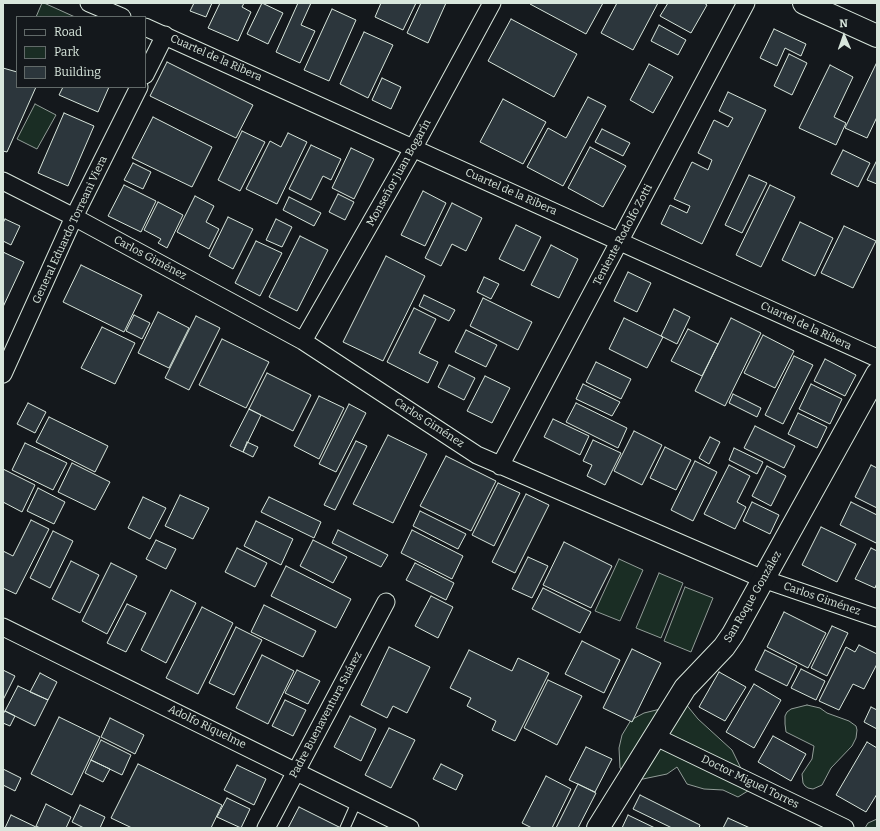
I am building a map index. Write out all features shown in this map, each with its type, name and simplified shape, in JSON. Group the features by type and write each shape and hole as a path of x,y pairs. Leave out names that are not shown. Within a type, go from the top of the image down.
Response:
{"street":[{"path":"89,3 120,16"},
{"name":"Monseñor Juan Bogarín","path":"304,341 414,147 492,3"},
{"name":"Teniente Rodolfo Zotti","path":"500,466 746,3"},
{"path":"804,3 877,36"},
{"name":"Cuartel de la Ribera","path":"146,26 877,358"},
{"path":"146,73 165,35"},
{"name":"General Eduardo Torreani Viera","path":"3,374 74,217 138,88"},
{"name":"Carlos Giménez","path":"3,181 74,217 304,341 477,455 763,579 877,618"},
{"name":"San Roque González","path":"598,828 685,688 724,647 733,634 877,374"},
{"name":"Padre Buenaventura Suárez","path":"266,828 386,602"},
{"name":"Adolfo Riquelme","path":"3,627 410,828"},
{"name":"Doctor Miguel Torres","path":"654,736 845,828"}],"lane":[{"path":"345,828 357,801"}],"green space":[{"path":"42,3 44,3 73,16 36,16"},
{"path":"35,104 56,115 37,149 17,139"},
{"path":"619,559 643,570 620,621 595,611"},
{"path":"659,573 683,583 661,638 636,628"},
{"path":"685,587 713,598 691,652 664,641"},
{"path":"685,703 698,719 732,750 751,789 738,797 723,790 704,789 687,784 677,767 667,774 643,779 630,779 620,768 619,748 622,735 631,720 644,713"},
{"path":"807,705 820,708 827,713 849,721 856,726 857,730 856,738 852,746 831,768 822,785 813,789 805,786 803,783 802,774 812,759 814,746 786,732 785,724 785,716 787,712 791,709"},
{"path":"877,819 877,828 865,828 868,823"}],"building":[{"path":"194,3 212,3 206,17 190,11"},
{"path":"220,3 244,3 242,7 251,12 238,41 208,28"},
{"path":"262,3 283,13 268,44 247,34"},
{"path":"298,3 311,3 301,25 315,31 300,63 276,52"},
{"path":"381,3 416,3 403,30 375,17"},
{"path":"421,3 446,3 428,43 407,33"},
{"path":"603,3 586,34 530,4"},
{"path":"617,3 658,3 633,50 601,33"},
{"path":"668,3 704,3 707,5 691,33 660,16"},
{"path":"332,9 356,20 329,81 304,70"},
{"path":"511,19 577,54 554,97 488,61"},
{"path":"659,25 686,40 678,55 651,41"},
{"path":"774,29 806,44 801,56 785,48 777,66 760,58"},
{"path":"364,32 393,45 368,98 340,84"},
{"path":"789,54 807,63 792,95 774,86"},
{"path":"167,62 253,105 236,138 150,96"},
{"path":"877,62 877,117 867,138 845,128"},
{"path":"649,64 673,77 653,113 630,100"},
{"path":"830,65 853,77 834,117 846,123 836,145 799,128"},
{"path":"3,68 16,72 16,88 36,88 7,152 3,151"},
{"path":"382,78 401,87 391,109 372,100"},
{"path":"62,88 109,88 98,112 59,95"},
{"path":"728,92 766,110 702,244 661,224 670,205 687,213 690,206 674,199 692,162 708,170 712,160 698,153 714,120 728,127 733,118 719,111"},
{"path":"588,97 606,106 563,186 527,167 548,128 566,138"},
{"path":"503,99 546,122 523,164 480,142"},
{"path":"64,113 94,126 68,186 38,173"},
{"path":"153,117 212,147 192,187 132,158"},
{"path":"602,129 630,143 623,156 595,142"},
{"path":"242,131 265,142 240,191 218,180"},
{"path":"288,133 307,142 277,204 246,189 270,141 281,147"},
{"path":"311,145 341,159 331,180 323,176 311,200 289,189"},
{"path":"590,147 626,166 603,207 568,188"},
{"path":"351,148 374,159 354,199 332,188"},
{"path":"843,150 870,163 858,187 831,174"},
{"path":"877,160 877,184 867,180"},
{"path":"133,163 151,172 143,189 124,180"},
{"path":"749,175 767,183 742,233 725,225"},
{"path":"124,185 156,201 141,232 108,216"},
{"path":"770,185 795,197 761,267 736,255"},
{"path":"423,191 446,203 425,246 401,235"},
{"path":"338,194 354,202 345,220 329,212"},
{"path":"195,196 214,206 206,222 219,229 209,249 177,232"},
{"path":"289,197 321,213 314,226 283,210"},
{"path":"158,202 183,215 167,248 158,243 161,239 144,230"},
{"path":"452,203 482,218 466,251 452,244 441,266 425,258"},
{"path":"228,217 253,229 233,269 209,256"},
{"path":"5,219 20,226 11,245 3,241 3,223"},
{"path":"276,219 292,227 282,247 266,240"},
{"path":"800,222 833,238 815,276 782,260"},
{"path":"516,225 541,237 524,271 499,259"},
{"path":"844,226 876,241 853,288 821,273"},
{"path":"300,236 328,250 297,311 269,297"},
{"path":"256,241 282,253 260,296 235,283"},
{"path":"551,245 578,259 559,298 531,285"},
{"path":"3,252 24,262 3,307"},
{"path":"386,256 425,276 383,361 343,342"},
{"path":"81,265 142,295 124,332 63,302"},
{"path":"628,272 651,283 637,312 614,301"},
{"path":"484,277 499,284 491,299 477,292"},
{"path":"424,295 455,310 449,321 419,306"},
{"path":"483,298 532,322 518,350 470,326"},
{"path":"414,308 436,319 419,353 438,362 428,383 387,362"},
{"path":"674,309 690,317 677,344 661,336"},
{"path":"158,312 189,328 169,368 138,353"},
{"path":"134,315 150,323 142,339 126,331"},
{"path":"196,316 220,328 189,390 165,378"},
{"path":"624,318 663,337 647,368 609,349"},
{"path":"731,318 761,333 725,406 695,391"},
{"path":"102,327 135,343 115,384 81,368"},
{"path":"688,329 718,344 702,376 671,361"},
{"path":"466,330 497,345 486,367 455,352"},
{"path":"763,335 794,351 775,388 744,373"},
{"path":"222,339 269,362 246,408 199,385"},
{"path":"794,356 813,365 783,424 765,415"},
{"path":"825,359 856,375 845,396 814,381"},
{"path":"596,362 631,379 621,399 586,382"},
{"path":"449,365 475,378 464,400 438,387"},
{"path":"267,373 311,395 293,431 249,409"},
{"path":"485,376 510,388 492,423 467,411"},
{"path":"583,384 620,402 612,416 576,399"},
{"path":"811,384 842,399 830,424 799,409"},
{"path":"733,394 761,408 757,417 729,403"},
{"path":"319,396 344,408 319,459 294,446"},
{"path":"28,403 46,412 35,433 17,424"},
{"path":"576,403 627,428 618,448 566,422"},
{"path":"349,404 366,413 336,472 319,464"},
{"path":"249,409 261,415 243,452 230,446"},
{"path":"798,413 827,427 817,448 788,434"},
{"path":"49,417 108,446 95,472 36,442"},
{"path":"553,419 589,436 580,455 544,437"},
{"path":"755,426 795,446 784,468 744,448"},
{"path":"634,431 662,445 642,485 614,471"},
{"path":"388,435 427,454 393,523 353,504"},
{"path":"710,437 720,442 709,464 699,458"},
{"path":"593,440 621,453 605,485 587,476 592,465 583,461"},
{"path":"356,441 367,446 335,510 324,505"},
{"path":"247,442 258,447 253,457 243,452"},
{"path":"25,443 67,463 53,490 12,470"},
{"path":"665,447 691,460 676,490 650,478"},
{"path":"734,448 763,462 757,474 729,460"},
{"path":"446,456 496,481 471,531 420,506"},
{"path":"695,461 717,472 693,521 671,510"},
{"path":"72,463 110,482 95,510 58,492"},
{"path":"729,465 750,476 737,502 746,507 735,529 704,514"},
{"path":"871,465 877,468 877,508 855,497"},
{"path":"767,466 786,476 771,506 752,496"},
{"path":"3,469 35,485 22,512 3,502"},
{"path":"498,483 520,493 494,546 472,535"},
{"path":"38,488 65,502 54,524 27,511"},
{"path":"526,494 549,505 515,573 492,562"},
{"path":"180,495 209,508 193,539 165,526"},
{"path":"143,497 166,508 150,539 128,528"},
{"path":"269,497 321,522 314,538 261,512"},
{"path":"752,502 779,515 770,534 743,521"},
{"path":"851,502 877,515 876,543 840,525"},
{"path":"420,511 466,534 458,549 413,526"},
{"path":"31,520 49,529 16,594 3,588 3,551 13,556"},
{"path":"256,521 293,539 281,565 244,546"},
{"path":"821,527 856,544 837,582 802,565"},
{"path":"338,530 388,555 381,567 332,543"},
{"path":"412,530 463,556 452,579 401,553"},
{"path":"53,531 73,541 50,588 30,578"},
{"path":"156,540 176,549 166,569 146,559"},
{"path":"313,540 347,557 333,583 300,566"},
{"path":"564,542 612,566 591,608 543,585"},
{"path":"237,548 267,563 255,587 225,572"},
{"path":"871,548 877,551 877,583 875,588 855,579"},
{"path":"528,557 548,566 532,598 512,589"},
{"path":"71,561 99,575 80,613 52,599"},
{"path":"111,563 137,576 107,634 82,621"},
{"path":"415,563 454,583 446,600 406,580"},
{"path":"286,566 351,599 336,628 271,596"},
{"path":"543,588 591,612 580,633 532,609"},
{"path":"171,590 196,603 166,663 141,650"},
{"path":"431,596 453,607 438,638 415,626"},
{"path":"127,604 146,613 126,652 107,643"},
{"path":"264,605 316,631 303,657 251,632"},
{"path":"202,607 233,623 198,694 166,678"},
{"path":"784,612 826,633 808,668 767,647"},
{"path":"832,626 848,633 827,676 811,668"},
{"path":"236,627 262,640 234,695 209,683"},
{"path":"582,641 620,660 604,693 565,674"},
{"path":"859,645 877,654 877,664 864,689 853,684 839,710 819,701 846,647 855,652"},
{"path":"389,647 430,667 407,713 393,706 387,718 361,705"},
{"path":"632,649 661,663 632,722 603,708"},
{"path":"469,650 512,671 518,658 549,673 515,741 492,730 496,721 467,706 471,698 450,688"},
{"path":"765,650 797,666 787,686 755,670"},
{"path":"262,655 294,671 268,724 236,708"},
{"path":"801,669 825,681 816,700 791,688"},
{"path":"3,670 15,676 3,700"},
{"path":"297,670 320,681 308,704 285,693"},
{"path":"719,672 746,687 725,721 699,707"},
{"path":"40,673 57,682 48,700 30,692"},
{"path":"548,680 582,696 557,745 524,728"},
{"path":"754,684 781,700 754,748 726,732"},
{"path":"18,686 48,700 35,726 5,711"},
{"path":"285,700 306,710 293,736 272,726"},
{"path":"871,707 877,710 877,729 864,722"},
{"path":"5,711 15,716 10,726 3,723 3,714"},
{"path":"350,716 376,729 361,761 334,747"},
{"path":"59,717 100,737 72,795 31,774"},
{"path":"110,718 144,735 135,754 101,737"},
{"path":"389,728 415,740 391,788 365,775"},
{"path":"773,736 806,754 791,781 758,762"},
{"path":"101,740 131,755 122,775 91,760"},
{"path":"867,742 877,748 877,794 866,812 836,795"},
{"path":"586,747 612,759 595,792 569,780"},
{"path":"91,760 110,769 103,782 85,773"},
{"path":"138,764 222,805 211,828 132,828 111,818"},
{"path":"441,764 463,775 456,790 433,779"},
{"path":"237,765 266,779 254,805 224,790"},
{"path":"3,769 21,778 15,791 3,785"},
{"path":"546,776 571,789 552,828 532,828 522,823"},
{"path":"578,784 596,793 578,828 556,828"},
{"path":"640,795 700,825 699,828 672,828 633,809"},
{"path":"227,798 250,809 241,828 217,817"},
{"path":"46,804 71,817 66,828 40,828 36,826"},
{"path":"80,805 105,817 100,828 84,828 72,822"},
{"path":"299,807 341,828 288,828"},
{"path":"11,815 38,828 5,828"},
{"path":"628,815 655,828 622,828"},
{"path":"728,818 750,828 723,828"}]}
